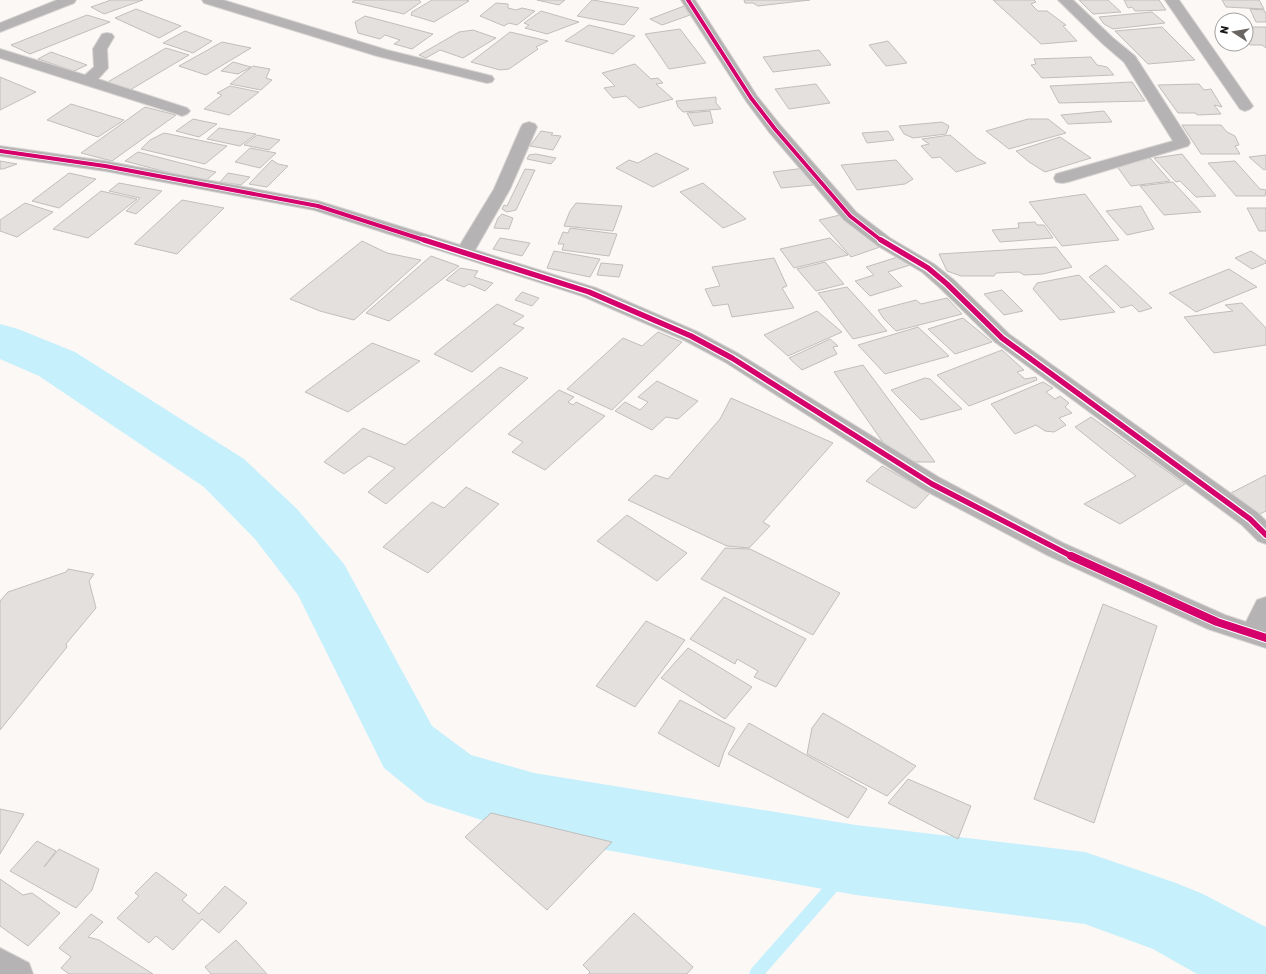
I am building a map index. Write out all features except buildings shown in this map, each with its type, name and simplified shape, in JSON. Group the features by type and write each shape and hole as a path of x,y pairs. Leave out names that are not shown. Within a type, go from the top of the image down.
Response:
{"street":[{"path":"0,28 69,0"},
{"path":"209,0 382,53 487,79"},
{"path":"688,0 751,98 775,129 850,216 884,242 928,268 947,284 1002,338 1250,519 1266,535"},
{"path":"1062,178 1182,143 1130,59 1108,41 1065,0"},
{"path":"1172,0 1245,106"},
{"path":"7,11 28,17"},
{"path":"88,81 101,68 100,49 107,37"},
{"path":"0,53 182,111"},
{"path":"464,252 502,189 529,127"},
{"path":"0,151 105,166 318,206 589,292 691,336 732,358 932,484 1055,549 1217,622 1259,636 1266,607"},
{"path":"0,963 18,974"}],"waterway":[{"path":"0,340 57,364 224,473 276,524 322,581 408,747 451,780 534,805 856,860 1085,888 1176,920 1247,959 1259,974"},
{"path":"756,974 856,860"}],"cycle path":[{"path":"688,0 751,98 775,129 850,216 884,242 928,268 947,284 1002,338 1250,519 1266,535"},
{"path":"0,151 105,166 318,206 589,292 691,336 732,358 932,484 1055,549 1217,622 1266,638"}]}
